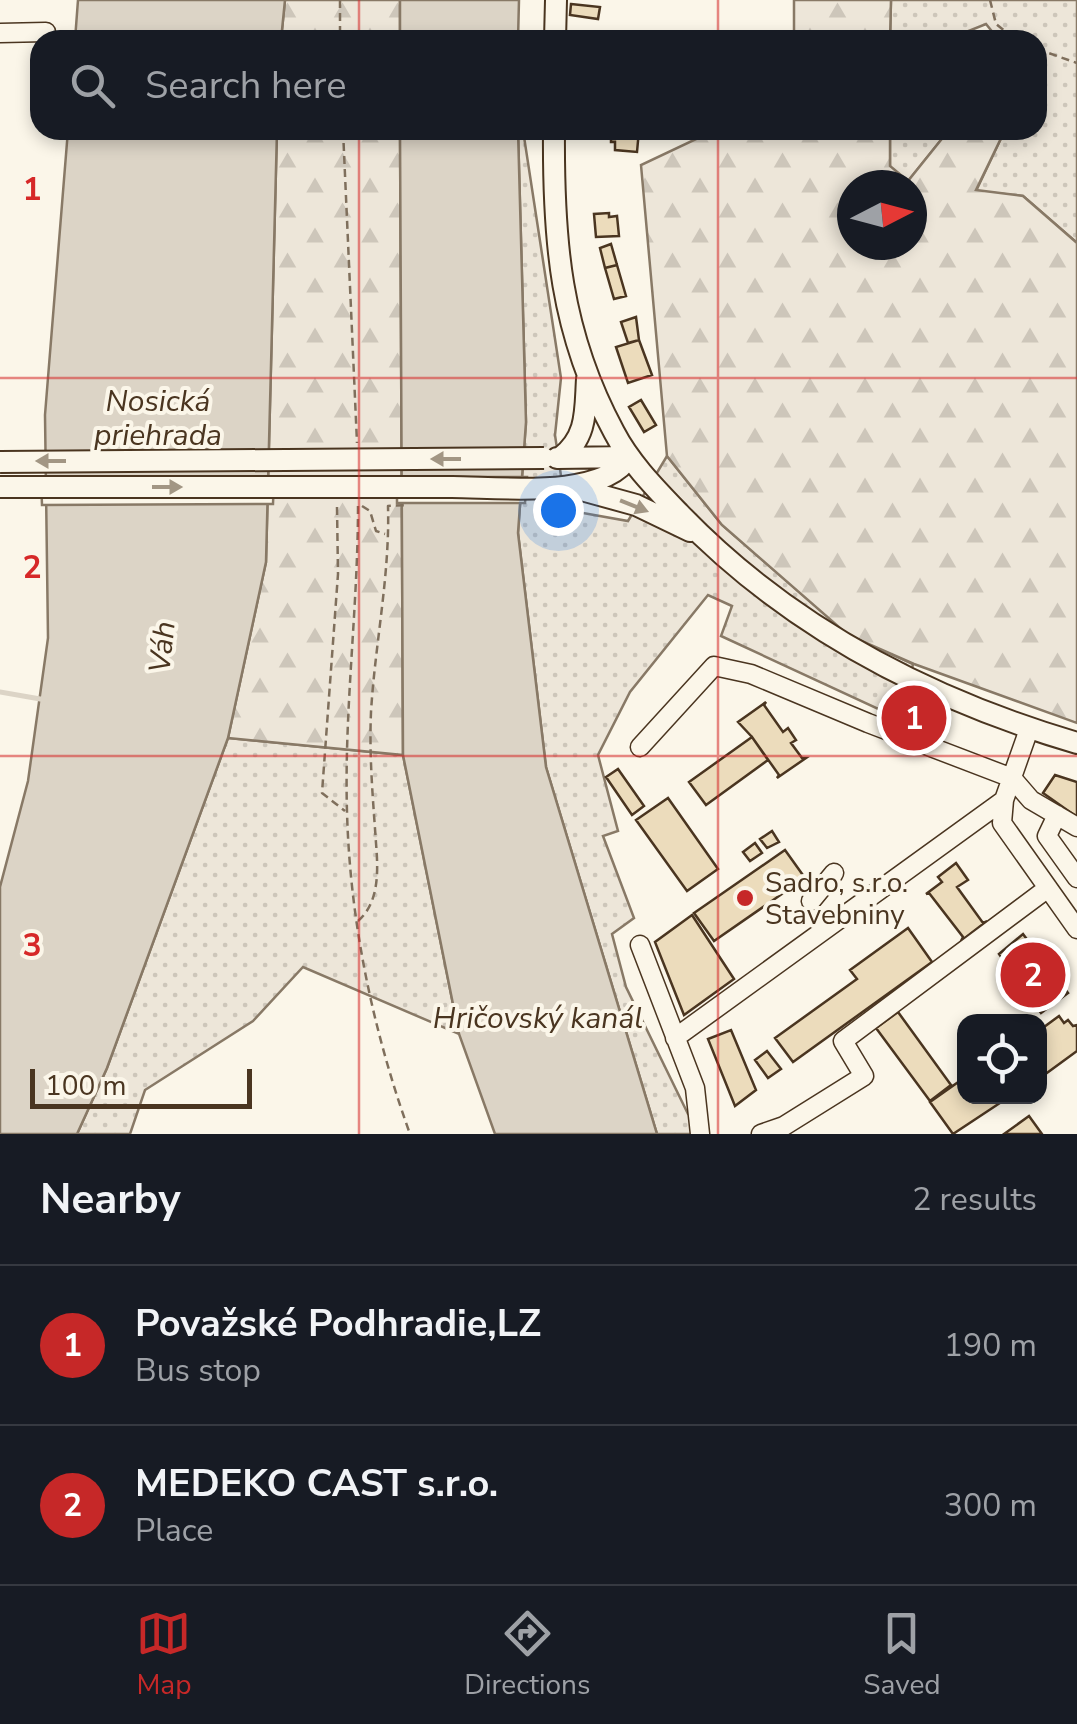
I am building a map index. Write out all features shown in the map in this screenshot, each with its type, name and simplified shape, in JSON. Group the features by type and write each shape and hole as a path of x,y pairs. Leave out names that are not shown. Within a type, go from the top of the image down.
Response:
{"main road":[{"path":"555,30 556,0"},
{"path":"554,140 557,259 569,314 609,422 630,457 701,536 799,615 932,692 1077,743"},
{"path":"552,458 576,444 584,426 587,369"},
{"path":"0,462 630,457"},
{"path":"0,488 553,486 612,476 630,457"},
{"path":"553,486 636,505 701,536"}],"lane":[{"path":"0,33 30,32"},
{"path":"640,747 714,666 752,674 1012,778 1031,800 1077,828"},
{"path":"1029,729 1004,800 1002,823 1074,918"},
{"path":"676,1038 1004,800"},
{"path":"1057,816 1047,836 1077,878"},
{"path":"811,901 834,873"},
{"path":"761,1134 784,1126 864,1076 842,1041 1048,888"},
{"path":"640,945 698,1099 700,1134"}],"path":[{"path":"340,0 340,30"},
{"path":"990,0 996,24 1004,30"},
{"path":"1047,52 1077,63"},
{"path":"336,500 338,574 322,793 347,812 357,922 384,1056 410,1134"},
{"path":"357,922 370,912 378,862 371,714 388,506 408,506 408,500"},
{"path":"358,505 370,511 376,531 387,534"}],"green space":[{"path":"285,0 400,0 400,30 282,30"},
{"path":"794,0 891,0 890,30 794,30"},
{"path":"891,0 1077,0 1077,243 1023,196 976,191 1000,140 1047,140 1047,30 991,30 986,24 971,30 890,30"},
{"path":"277,140 400,140 403,755 228,738 266,562"},
{"path":"518,140 525,140 561,378 555,435 566,510 628,521 667,456 722,525 848,634 913,664 902,720 721,636 732,606 708,595 630,692 598,755 618,831 603,836 634,918 612,934 626,987 688,1114 706,1127 706,1134 657,1134 546,767 518,533 526,422"},
{"path":"694,140 890,140 890,166 895,170 837,170 837,260 927,260 927,170 917,170 941,140 1000,140 976,190 1023,196 1077,243 1077,723 914,664 848,635 722,525 667,456 641,165"},
{"path":"890,140 941,140 917,170 890,167"},
{"path":"228,738 403,755 459,1034 303,967 253,1021 145,1090 130,1134 77,1134 107,1068"}],"water":[{"path":"78,0 285,0 282,30 76,30"},
{"path":"400,0 519,0 518,30 400,30"},
{"name":"Nosická priehrada","path":"67,140 277,140 266,562 228,738 107,1068 77,1134 0,1134 0,887 28,781 48,638 45,415"},
{"name":"Hričovský kanál","path":"400,140 518,140 526,422 518,533 546,767 657,1134 495,1134 459,1034 403,755"}],"pier":[{"path":"397,477 527,477 525,503 397,503"},
{"path":"41,478 274,478 273,504 42,505"}],"building":[{"path":"571,4 600,7 598,19 570,15"},
{"path":"638,140 637,152 615,150 615,142 611,142"},
{"path":"609,213 609,217 617,216 619,236 596,237 594,214"},
{"path":"611,244 617,265 605,268 600,248"},
{"path":"617,265 626,296 614,299 605,268"},
{"path":"636,317 639,340 628,343 621,322"},
{"path":"639,340 652,375 628,383 616,347"},
{"path":"641,400 656,425 644,432 629,407"},
{"path":"766,702 764,705 783,732 788,728 796,740 791,743 806,758 777,778 779,775 738,722"},
{"path":"752,737 768,760 706,805 689,782"},
{"path":"618,769 644,806 632,815 606,777"},
{"path":"1055,775 1077,782 1077,817 1043,793"},
{"path":"668,798 718,869 687,891 636,820"},
{"path":"772,831 779,842 767,848 760,839"},
{"path":"755,843 762,853 750,861 743,852"},
{"path":"785,850 805,878 714,941 694,913"},
{"path":"956,863 968,880 957,887 983,923 987,921 961,941 963,937 926,894 942,882 938,877"},
{"path":"692,915 734,979 684,1015 655,942"},
{"path":"908,928 932,962 793,1062 775,1038 857,979 850,970"},
{"path":"1023,934 1037,953 1040,947 1050,959 1045,963 1068,993 1041,1013 999,954"},
{"path":"898,1012 951,1085 930,1101 876,1028"},
{"path":"1059,1016 1064,1023 1068,1020 1077,1025 1077,1051 1047,1073 1047,1025"},
{"path":"731,1030 756,1090 735,1106 708,1039"},
{"path":"767,1051 781,1069 768,1078 755,1060"},
{"path":"957,1083 957,1104 998,1104 953,1134 930,1102"},
{"path":"1029,1116 1042,1134 1004,1134"}],"waterway":[{"path":"0,692 46,700"}],"place":[{"name":"Považské Podhradie,LZ","path":"914,718"},
{"name":"Sadro, s.r.o. Stavebniny","path":"745,898"},
{"name":"MEDEKO CAST s.r.o.","path":"1033,975"}],"water label":[{"name":"Váh","path":"162,647"}]}
